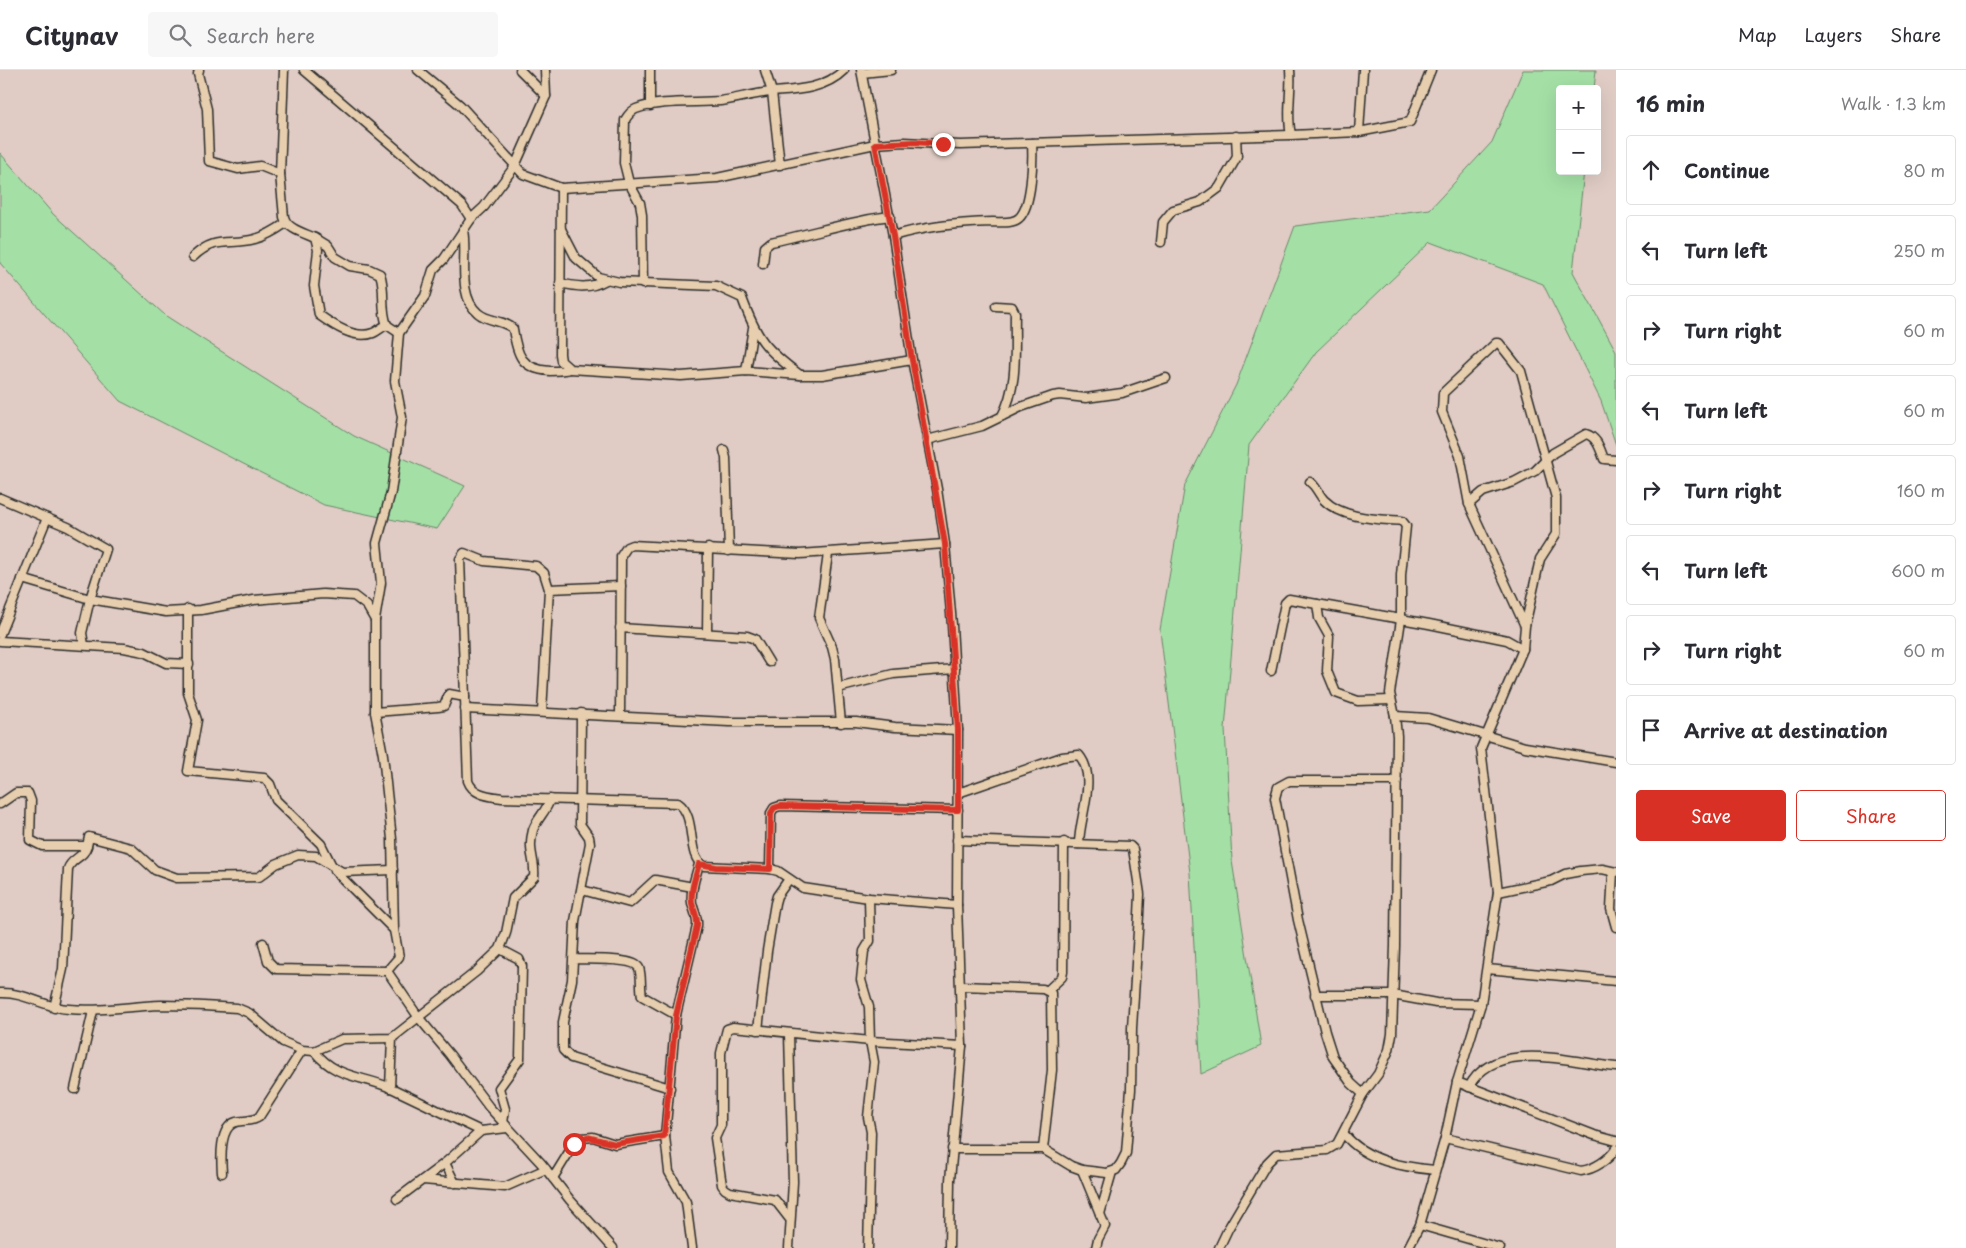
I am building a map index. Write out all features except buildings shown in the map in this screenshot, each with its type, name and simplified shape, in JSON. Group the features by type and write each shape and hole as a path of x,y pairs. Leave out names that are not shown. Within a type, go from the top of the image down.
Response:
{"street":[{"path":"199,70 198,74 207,109 209,160 238,169 260,166 280,174"},
{"path":"284,70 280,174 286,223"},
{"path":"304,70 462,205 471,219"},
{"path":"418,70 460,105 523,174 561,188 717,178 875,144 914,142 960,145 1359,132 1410,122 1431,70"},
{"path":"520,70 546,96"},
{"path":"387,971 399,956 394,930 393,870 384,755 376,712 375,620 381,583 377,543 391,492 402,417 395,380 399,333 425,296 433,270 444,260 471,219 484,207 515,166 546,96 545,70"},
{"path":"650,70 650,106"},
{"path":"765,70 772,92 780,165"},
{"path":"643,284 640,203 629,183 624,163 625,120 636,110 650,106 722,100 772,92 798,91 825,82 844,70"},
{"path":"891,70 862,72 890,216 912,360 945,544 958,730 957,904 962,1046 952,1149 949,1248"},
{"path":"1290,70 1291,93 1288,118 1291,135"},
{"path":"1359,132 1363,70"},
{"path":"1161,242 1163,222 1173,210 1200,202 1219,188 1237,157 1236,136"},
{"path":"893,236 915,229 970,223 1013,222 1020,217 1025,206 1033,170 1032,143"},
{"path":"561,188 560,354 564,365 570,369"},
{"path":"763,264 765,247 770,242 822,231 856,220 890,216"},
{"path":"286,223 328,246 335,257 350,266 368,268 380,274 384,318 387,325 399,333"},
{"path":"193,257 201,250 220,241 254,240 275,231 286,223"},
{"path":"560,227 580,264 598,277 606,280 643,284 716,286 742,298 753,328 765,347 800,375"},
{"path":"463,230 465,238 463,269 469,300 477,313 513,329 517,351 523,362 540,370 564,371 570,369 681,376 746,372 800,375 822,374 912,360"},
{"path":"315,238 318,250 314,286 319,315 336,328 359,334 372,333 387,325"},
{"path":"560,283 579,288 597,285 606,280"},
{"path":"996,306 1012,307 1015,313 1014,384 1012,395 1002,416"},
{"path":"746,372 753,328"},
{"path":"1408,1248 1420,1226 1445,1138 1457,1082 1481,1004 1487,969 1498,892 1481,748 1522,649 1524,626 1540,559 1556,534 1556,498 1521,371 1502,344 1496,343 1444,393 1442,412 1460,456 1469,504 1524,626"},
{"path":"927,440 982,426 1053,396 1086,398 1115,395 1136,391 1166,378"},
{"path":"1469,504 1483,492 1514,482 1535,472 1553,453 1586,434 1592,436 1604,459 1616,460"},
{"path":"724,450 726,458 730,551"},
{"path":"1220,1248 1228,1229 1262,1171 1276,1154 1327,1150 1337,1144 1344,1134 1363,1094 1378,1074 1389,1050 1392,1034 1396,781 1395,716 1390,693 1401,620 1405,523 1358,516 1340,510 1324,500 1310,482"},
{"path":"0,498 68,527 106,549 90,599 82,633 84,645"},
{"path":"0,634 47,518"},
{"path":"620,715 621,556 627,547 632,545 828,554 945,544"},
{"path":"707,633 708,548"},
{"path":"542,712 549,589 544,573 536,566 484,562 468,553 462,555 465,709 470,786 482,794 490,796 678,803 683,806 688,817 699,864 693,887 692,901 697,915 697,926 676,1016 664,1136 669,1172 686,1202 692,1248"},
{"path":"828,554 819,618 832,647 841,723"},
{"path":"22,579 90,599 166,612 188,609 202,610 254,600 323,594 354,596 367,606 375,620"},
{"path":"549,589 621,586"},
{"path":"1271,671 1287,600 1293,599 1507,640 1522,649"},
{"path":"1317,604 1319,618 1329,636 1327,671 1336,693 1358,701 1392,700"},
{"path":"188,609 188,693 197,720 188,771 264,778 270,784 276,800 321,844 331,864"},
{"path":"620,628 751,637 758,644 769,662"},
{"path":"0,641 124,648 144,652 166,663 189,664"},
{"path":"838,688 892,674 955,670"},
{"path":"376,712 438,708 444,706 449,694 465,697"},
{"path":"465,709 581,713 729,722 841,723 958,730"},
{"path":"581,713 580,824 589,837 590,843 575,921 571,991 563,1022 563,1050 566,1056 670,1088"},
{"path":"1395,716 1428,718 1525,747 1616,762"},
{"path":"958,793 1062,756 1079,755 1083,763 1088,794 1079,826 1079,844"},
{"path":"1363,1094 1351,1083 1333,1057 1315,994 1275,807 1278,787 1289,781 1396,781"},
{"path":"0,804 16,793 28,793 31,801 30,840 42,846 87,846"},
{"path":"0,993 22,994 54,1008 93,1011 160,1006 237,1008 248,1013 283,1042 302,1050 314,1051 342,1039 392,1038 477,972 500,949 506,933 513,898 534,877 530,849 532,836 536,822 547,808 550,798"},
{"path":"770,869 771,813 774,808 780,806 958,810"},
{"path":"54,1008 62,969 68,869 71,862 84,854 89,837 131,848 155,870 164,875 184,879 259,876 276,864 298,855 316,856 342,872 393,870"},
{"path":"957,840 1064,842 1127,845 1132,847 1140,894 1132,1028 1132,1070 1126,1153 1121,1163 1112,1172 1100,1214"},
{"path":"961,986 1048,990 1062,977 1064,842"},
{"path":"322,859 394,930"},
{"path":"699,864 716,867 770,869 778,871 803,888 869,898 957,904"},
{"path":"1498,892 1551,881 1581,871 1602,869 1615,872 1612,909 1616,927"},
{"path":"758,1030 766,950 775,903 777,896 789,879"},
{"path":"582,890 630,904 655,880 693,887"},
{"path":"868,1248 871,1132 868,1117 874,1062 870,1041 869,1007 861,980 864,951 870,941 869,898"},
{"path":"263,943 268,961 276,969 387,971"},
{"path":"500,949 519,959 522,966 520,1059 499,1088 505,1109 505,1126"},
{"path":"574,959 622,960 635,963 639,969 642,996 676,1016"},
{"path":"1487,969 1616,981"},
{"path":"387,971 419,1018 505,1126 546,1169 570,1200 613,1248"},
{"path":"1043,1149 1052,1070 1052,997 1048,990"},
{"path":"1315,994 1393,995 1436,1003 1481,1004"},
{"path":"76,1089 93,1011"},
{"path":"789,1218 775,1200 738,1194 725,1189 715,1138 721,1125 721,1053 724,1036 730,1027 870,1041 962,1046"},
{"path":"789,1248 789,1218 793,1182 790,1034"},
{"path":"390,1088 392,1038"},
{"path":"222,1173 222,1146 228,1129 237,1122 255,1120 259,1117 302,1050"},
{"path":"314,1051 320,1059 339,1073 390,1088 481,1131"},
{"path":"1469,1087 1474,1077 1481,1070 1510,1060 1532,1056 1555,1056 1616,1067"},
{"path":"1457,1082 1594,1135 1616,1141"},
{"path":"397,1199 445,1163 481,1131 505,1126"},
{"path":"1344,1134 1354,1146 1373,1157 1407,1167 1435,1170"},
{"path":"553,1178 574,1144 582,1138 593,1137 615,1144 664,1136"},
{"path":"1445,1138 1581,1170 1589,1170 1611,1157 1616,1149"},
{"path":"952,1149 1043,1149 1057,1159 1082,1170 1112,1172"},
{"path":"445,1163 455,1183"},
{"path":"422,1180 505,1187 546,1169"},
{"path":"1082,1170 1105,1226 1098,1239 1096,1248"},
{"path":"1420,1226 1500,1248"}],"green space":[{"path":"1523,70 1596,70 1594,85 1556,85 1556,175 1584,175 1573,272 1616,351 1616,445 1601,401 1543,284 1431,242 1316,352 1249,445 1225,729 1232,861 1261,1046 1201,1074 1190,873 1160,630 1185,485 1236,385 1295,226 1430,209 1492,142"},
{"path":"0,153 53,214 166,316 354,436 465,486 437,529 324,505 120,401 0,263"}],"route":[{"path":"574,1144 578,1140 587,1137 598,1138 615,1144 664,1136 676,1016 682,982 697,926 697,915 692,901 693,887 699,864 716,867 770,869 771,813 774,808 780,806 958,810 958,730 954,648 945,544 937,489 912,360 890,216 875,144 914,142 943,144"}]}
